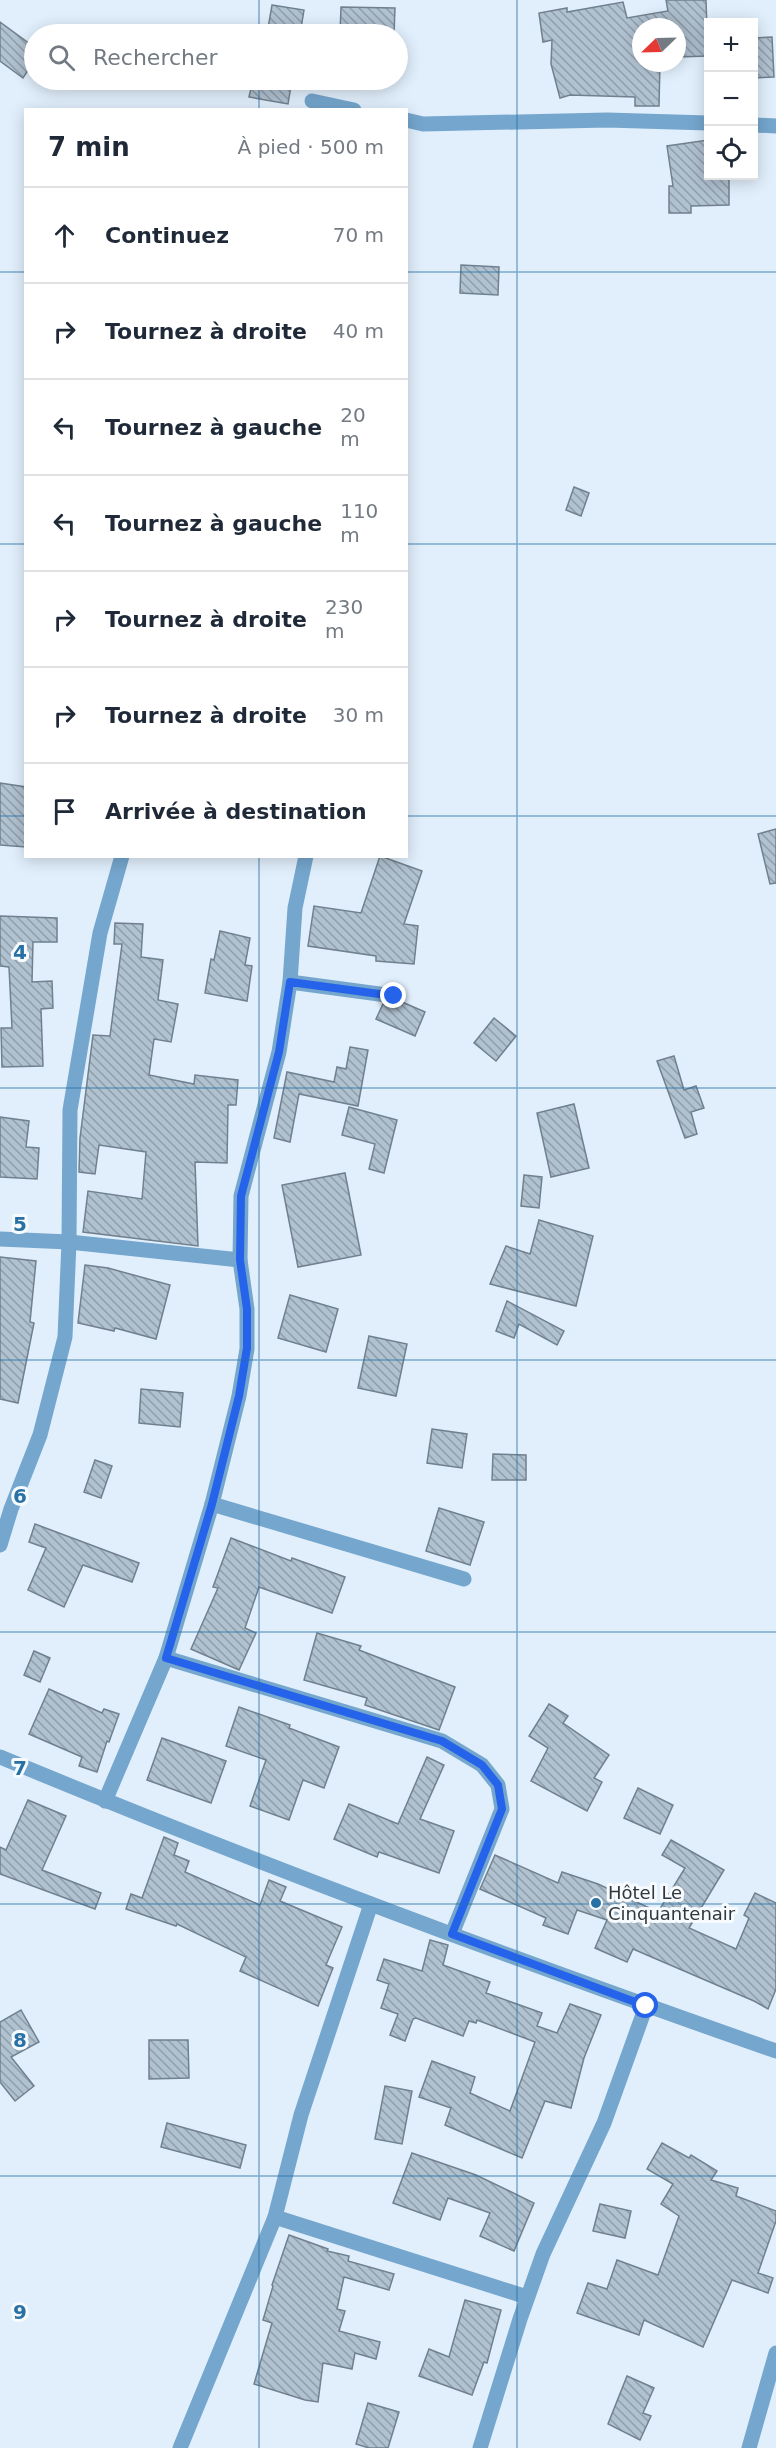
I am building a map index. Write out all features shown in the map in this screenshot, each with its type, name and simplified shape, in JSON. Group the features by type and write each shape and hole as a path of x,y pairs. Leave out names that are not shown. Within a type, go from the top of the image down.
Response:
{"street":[{"path":"312,101 345,108"},
{"path":"408,120 423,124 607,120 704,123"},
{"path":"758,125 776,126"},
{"path":"0,1545 11,1509 40,1435 65,1337 69,1242 70,1110 100,933 121,858"},
{"path":"105,1801 166,1658 212,1504 239,1396 247,1348 247,1309 240,1260 241,1196 279,1052 290,982 295,908 306,858"},
{"path":"290,982 394,996"},
{"path":"0,1239 69,1242 240,1260"},
{"path":"212,1504 464,1579"},
{"path":"166,1658 442,1741 482,1765 498,1785 502,1809 452,1934"},
{"path":"0,1757 105,1801 371,1904 646,2006 776,2051"},
{"path":"180,2448 275,2217 301,2115 371,1904"},
{"path":"480,2448 527,2296 543,2254 604,2123 646,2006"},
{"path":"275,2217 527,2296"},
{"path":"749,2448 776,2353"}],"building":[{"path":"666,0 706,0 704,56 686,57 686,18 632,18 632,72 660,72 659,106 635,106 635,97 570,95 560,98 551,64 552,40 543,42 539,13 567,8 567,12 623,2 627,18 668,11"},
{"path":"272,5 304,10 302,24 269,24"},
{"path":"341,7 395,8 394,24 340,24"},
{"path":"0,22 24,40 23,78 0,61"},
{"path":"772,37 774,77 758,78 758,38"},
{"path":"251,90 290,90 288,104 249,97"},
{"path":"704,141 704,180 729,180 729,205 691,206 691,213 669,213 669,186 673,186 667,146"},
{"path":"461,265 499,267 498,295 460,293"},
{"path":"574,487 589,493 581,516 566,510"},
{"path":"0,783 24,787 24,847 0,845"},
{"path":"776,829 776,883 770,884 758,834"},
{"path":"379,858 386,858 422,871 404,924 418,926 414,964 376,961 376,956 308,946 314,906 361,913"},
{"path":"0,916 57,918 57,942 33,942 32,982 52,981 53,1008 41,1009 43,1066 2,1067 1,1028 12,1028 9,967 0,966"},
{"path":"115,923 143,924 141,957 163,960 158,1000 178,1004 171,1042 154,1039 149,1075 194,1084 195,1075 238,1080 236,1105 228,1105 227,1163 195,1162 198,1246 83,1232 88,1191 142,1199 146,1152 99,1145 95,1174 79,1172 80,1138 93,1035 110,1036 122,944 114,944"},
{"path":"220,931 250,938 245,965 252,966 247,1001 205,993 211,959 214,960"},
{"path":"402,1002 425,1012 415,1036 376,1019 383,1004 397,1005"},
{"path":"494,1018 516,1036 496,1061 474,1043"},
{"path":"350,1047 368,1050 358,1106 299,1094 290,1142 274,1138 287,1072 334,1082 337,1067 346,1069"},
{"path":"674,1056 684,1090 696,1086 704,1108 691,1112 697,1134 685,1138 657,1061"},
{"path":"574,1104 589,1168 551,1177 537,1113"},
{"path":"349,1107 397,1120 384,1173 369,1169 375,1144 342,1135"},
{"path":"0,1117 29,1121 26,1147 39,1148 37,1179 0,1177"},
{"path":"345,1173 361,1255 298,1267 282,1185"},
{"path":"524,1175 542,1177 539,1208 521,1206"},
{"path":"539,1220 593,1236 576,1306 490,1284 506,1246 530,1254"},
{"path":"0,1257 36,1261 30,1322 34,1323 18,1403 0,1399"},
{"path":"85,1265 108,1268 170,1285 156,1339 115,1328 114,1331 78,1323"},
{"path":"290,1295 338,1309 326,1352 278,1338"},
{"path":"507,1301 564,1331 557,1345 519,1324 514,1338 496,1331"},
{"path":"369,1336 407,1344 396,1396 358,1388"},
{"path":"141,1389 183,1393 180,1427 139,1423"},
{"path":"432,1429 467,1434 462,1468 427,1463"},
{"path":"493,1454 526,1455 526,1480 492,1480"},
{"path":"95,1460 112,1466 101,1498 84,1492"},
{"path":"439,1508 484,1522 470,1565 426,1551"},
{"path":"35,1524 139,1563 132,1582 83,1565 64,1607 28,1590 46,1548 29,1542"},
{"path":"231,1538 291,1561 292,1558 345,1577 332,1613 259,1587 245,1628 256,1633 239,1670 191,1649 218,1588 213,1587"},
{"path":"317,1633 361,1646 359,1650 455,1687 439,1730 365,1705 367,1698 304,1680"},
{"path":"34,1651 50,1658 40,1682 24,1675"},
{"path":"49,1689 102,1713 104,1709 119,1714 97,1772 79,1766 82,1757 29,1734"},
{"path":"549,1704 568,1716 563,1723 609,1755 594,1778 602,1782 587,1811 531,1781 548,1748 529,1736"},
{"path":"239,1707 290,1725 289,1728 339,1747 324,1788 303,1780 289,1820 250,1806 266,1760 226,1746"},
{"path":"162,1738 226,1761 211,1803 147,1780"},
{"path":"427,1757 444,1765 420,1819 454,1831 439,1873 379,1852 377,1857 334,1839 349,1804 398,1824"},
{"path":"638,1788 673,1805 660,1834 624,1818"},
{"path":"28,1800 66,1816 42,1870 101,1893 95,1909 0,1874 0,1847 6,1850"},
{"path":"164,1837 178,1843 174,1855 189,1861 185,1872 260,1905 269,1880 286,1887 280,1901 342,1927 326,1965 333,1968 318,2006 240,1971 246,1957 177,1924 176,1926 126,1909 131,1894 142,1898"},
{"path":"671,1840 724,1870 689,1928 736,1949 749,1918 744,1915 755,1893 776,1903 776,1989 768,2009 633,1949 627,1962 595,1948 607,1920 577,1910 568,1934 543,1925 546,1918 480,1889 495,1855 558,1883 562,1872 598,1884 658,1912 685,1868 662,1855"},
{"path":"430,1940 448,1945 443,1965 490,1982 486,1993 542,2013 537,2026 557,2033 570,2004 601,2015 584,2058 571,2108 545,2101 522,2158 445,2125 451,2108 419,2097 432,2061 475,2077 470,2093 510,2111 535,2042 477,2020 476,2023 469,2021 463,2036 416,2018 413,2019 405,2041 390,2035 398,2014 381,2008 389,1984 377,1980 384,1959 422,1971"},
{"path":"21,2010 39,2042 11,2057 34,2086 15,2101 0,2082 0,2022"},
{"path":"149,2040 188,2040 189,2078 149,2079"},
{"path":"385,2086 412,2091 402,2144 375,2139"},
{"path":"167,2123 246,2145 240,2168 161,2147"},
{"path":"662,2143 689,2158 691,2155 717,2171 711,2180 738,2188 736,2196 776,2211 776,2221 758,2273 773,2278 768,2293 732,2280 703,2347 644,2320 639,2335 577,2313 588,2283 607,2289 617,2260 658,2275 679,2216 661,2204 673,2184 647,2169"},
{"path":"412,2153 476,2175 534,2203 514,2251 480,2236 490,2213 448,2198 440,2220 393,2203"},
{"path":"600,2204 631,2211 625,2238 593,2231"},
{"path":"289,2235 328,2249 327,2251 349,2256 348,2261 394,2274 389,2290 344,2277 337,2309 345,2311 339,2331 380,2342 376,2359 355,2353 352,2369 323,2363 318,2402 254,2384 272,2323 263,2320"},
{"path":"465,2300 501,2310 487,2363 484,2362 472,2395 419,2376 429,2349 449,2357"},
{"path":"627,2376 654,2388 643,2413 651,2416 640,2440 608,2424"},
{"path":"368,2403 399,2412 388,2448 369,2448 356,2444"}],"place":[{"name":"Hôtel Le Cinquantenair","path":"596,1903"}],"route":[{"path":"394,996 290,982 279,1052 241,1196 240,1260 247,1309 247,1348 239,1396 212,1504 166,1658 442,1741 482,1765 498,1785 502,1809 452,1934 646,2006"}]}
